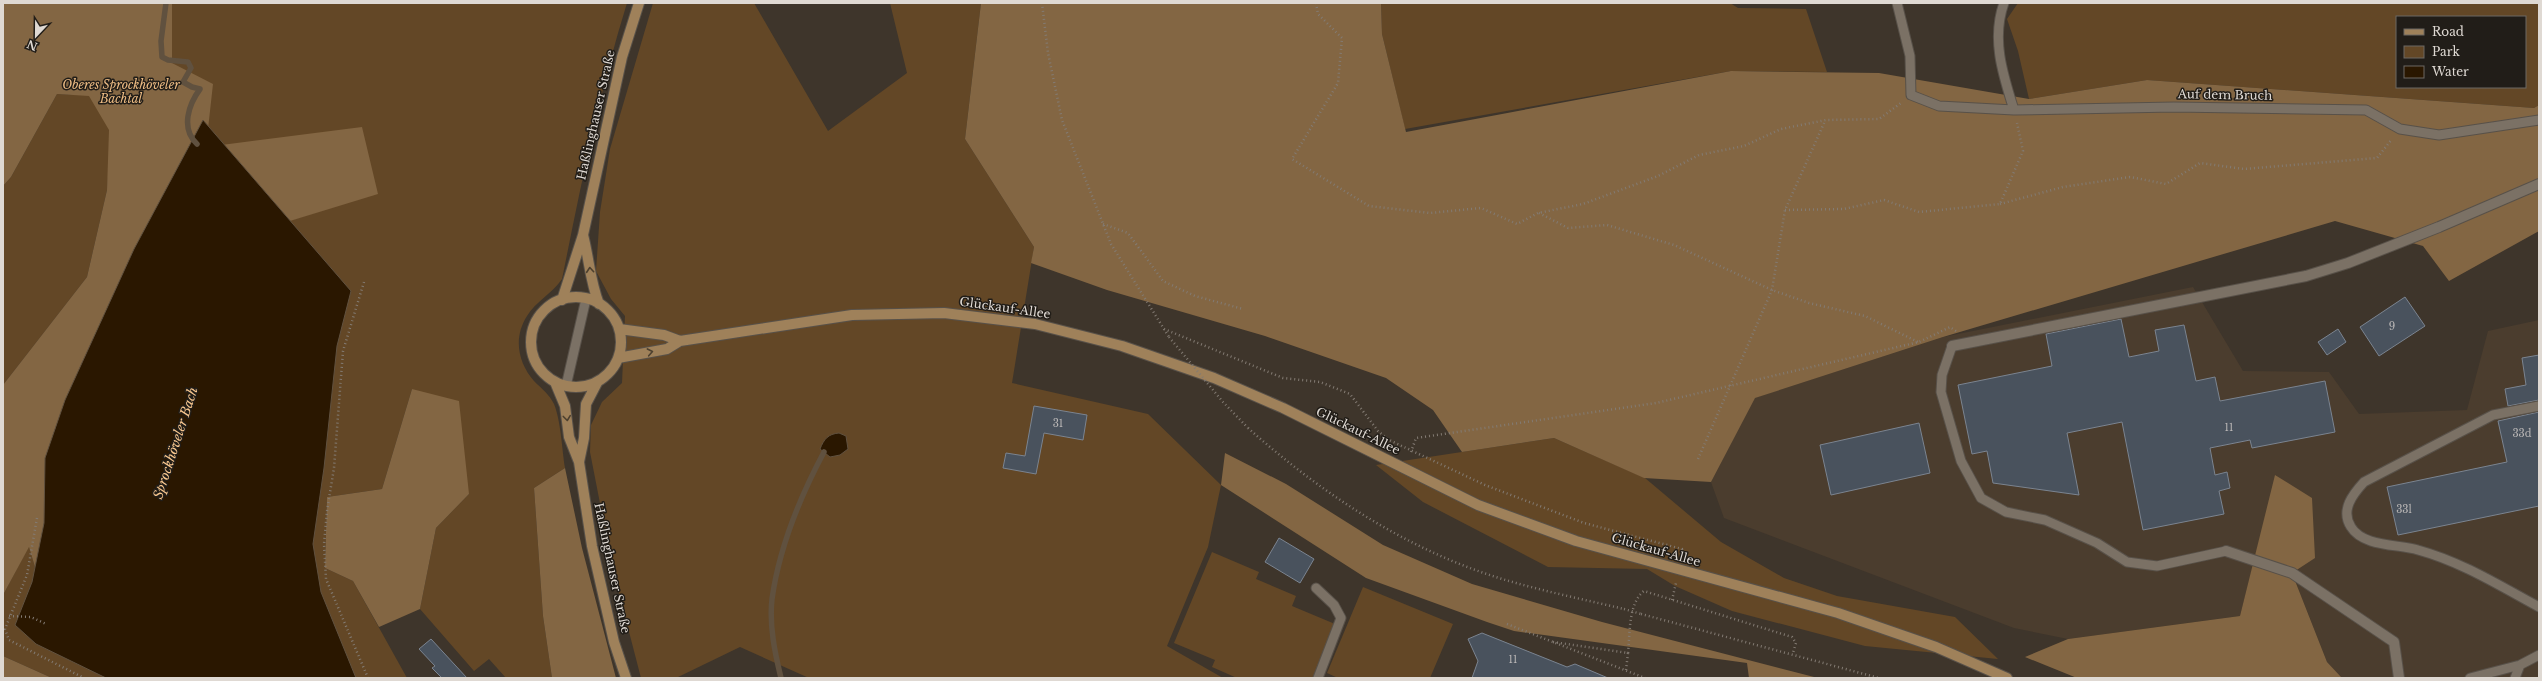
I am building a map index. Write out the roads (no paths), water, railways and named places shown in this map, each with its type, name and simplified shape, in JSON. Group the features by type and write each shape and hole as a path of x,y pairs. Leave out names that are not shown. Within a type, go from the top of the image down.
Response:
{"main road":[{"name":"Haßlinghauser Straße","path":"562,300 583,235 622,57 639,3"},
{"name":"Haßlinghauser Straße","path":"583,235 589,257 591,286 599,304"},
{"path":"586,298 599,304 614,319 619,329 621,344 618,358 613,367 598,381 582,386 566,386 555,382 539,368 533,354 531,338 533,328 544,310 562,300 586,298"},
{"name":"Glückauf-Allee","path":"618,358 667,349 680,341 852,315 944,313 1035,324 1122,346 1214,378 1283,408 1478,505 1576,542 1838,613 1936,647 2007,678"},
{"name":"Glückauf-Allee","path":"619,329 664,335 680,341"},
{"name":"Haßlinghauser Straße","path":"579,462 584,438 586,404 598,381"},
{"name":"Haßlinghauser Straße","path":"555,382 565,406 569,437 579,462 592,546 614,642 626,678"}],"street":[{"path":"1952,346 2306,276 2348,263 2539,184"},
{"path":"2226,551 2292,573 2394,642 2399,678"}],"lane":[{"name":"Auf dem Bruch","path":"1897,3 1910,56 1911,95 1940,106 2014,110 2150,107 2366,110 2400,129 2439,134 2539,120"},
{"path":"2004,3 1998,18 1998,57 2014,110"},
{"path":"566,386 586,298"},
{"path":"1952,346 1942,375 1941,392 1961,461 1981,498 2006,512 2045,520 2096,543 2127,562 2157,566 2226,551"},
{"path":"2539,406 2492,415 2364,482 2350,497 2347,513 2351,527 2363,538 2417,550 2455,562 2539,607"},
{"path":"1316,588 1334,605 1340,618 1318,678"},
{"path":"2470,678 2520,665 2539,655"},
{"path":"2515,678 2520,665"}],"water":[{"path":"203,120 351,291 337,346 324,468 313,544 321,592 356,678 106,678 36,644 15,625 32,582 44,523 45,458 65,400 134,249"},
{"path":"839,433 846,436 848,449 840,455 830,457 820,449 823,442 827,438"}],"waterway":[{"name":"Sprockhöveler Bach","path":"166,3 161,41 162,57 168,60 188,62 191,68 183,82 200,89 192,102 188,116 189,131 197,144"},
{"path":"781,678 771,619 775,580 785,542 799,505 824,452"}],"park label":[{"name":"Oberes Sprockhöveler Bachtal","path":"121,92"}]}
